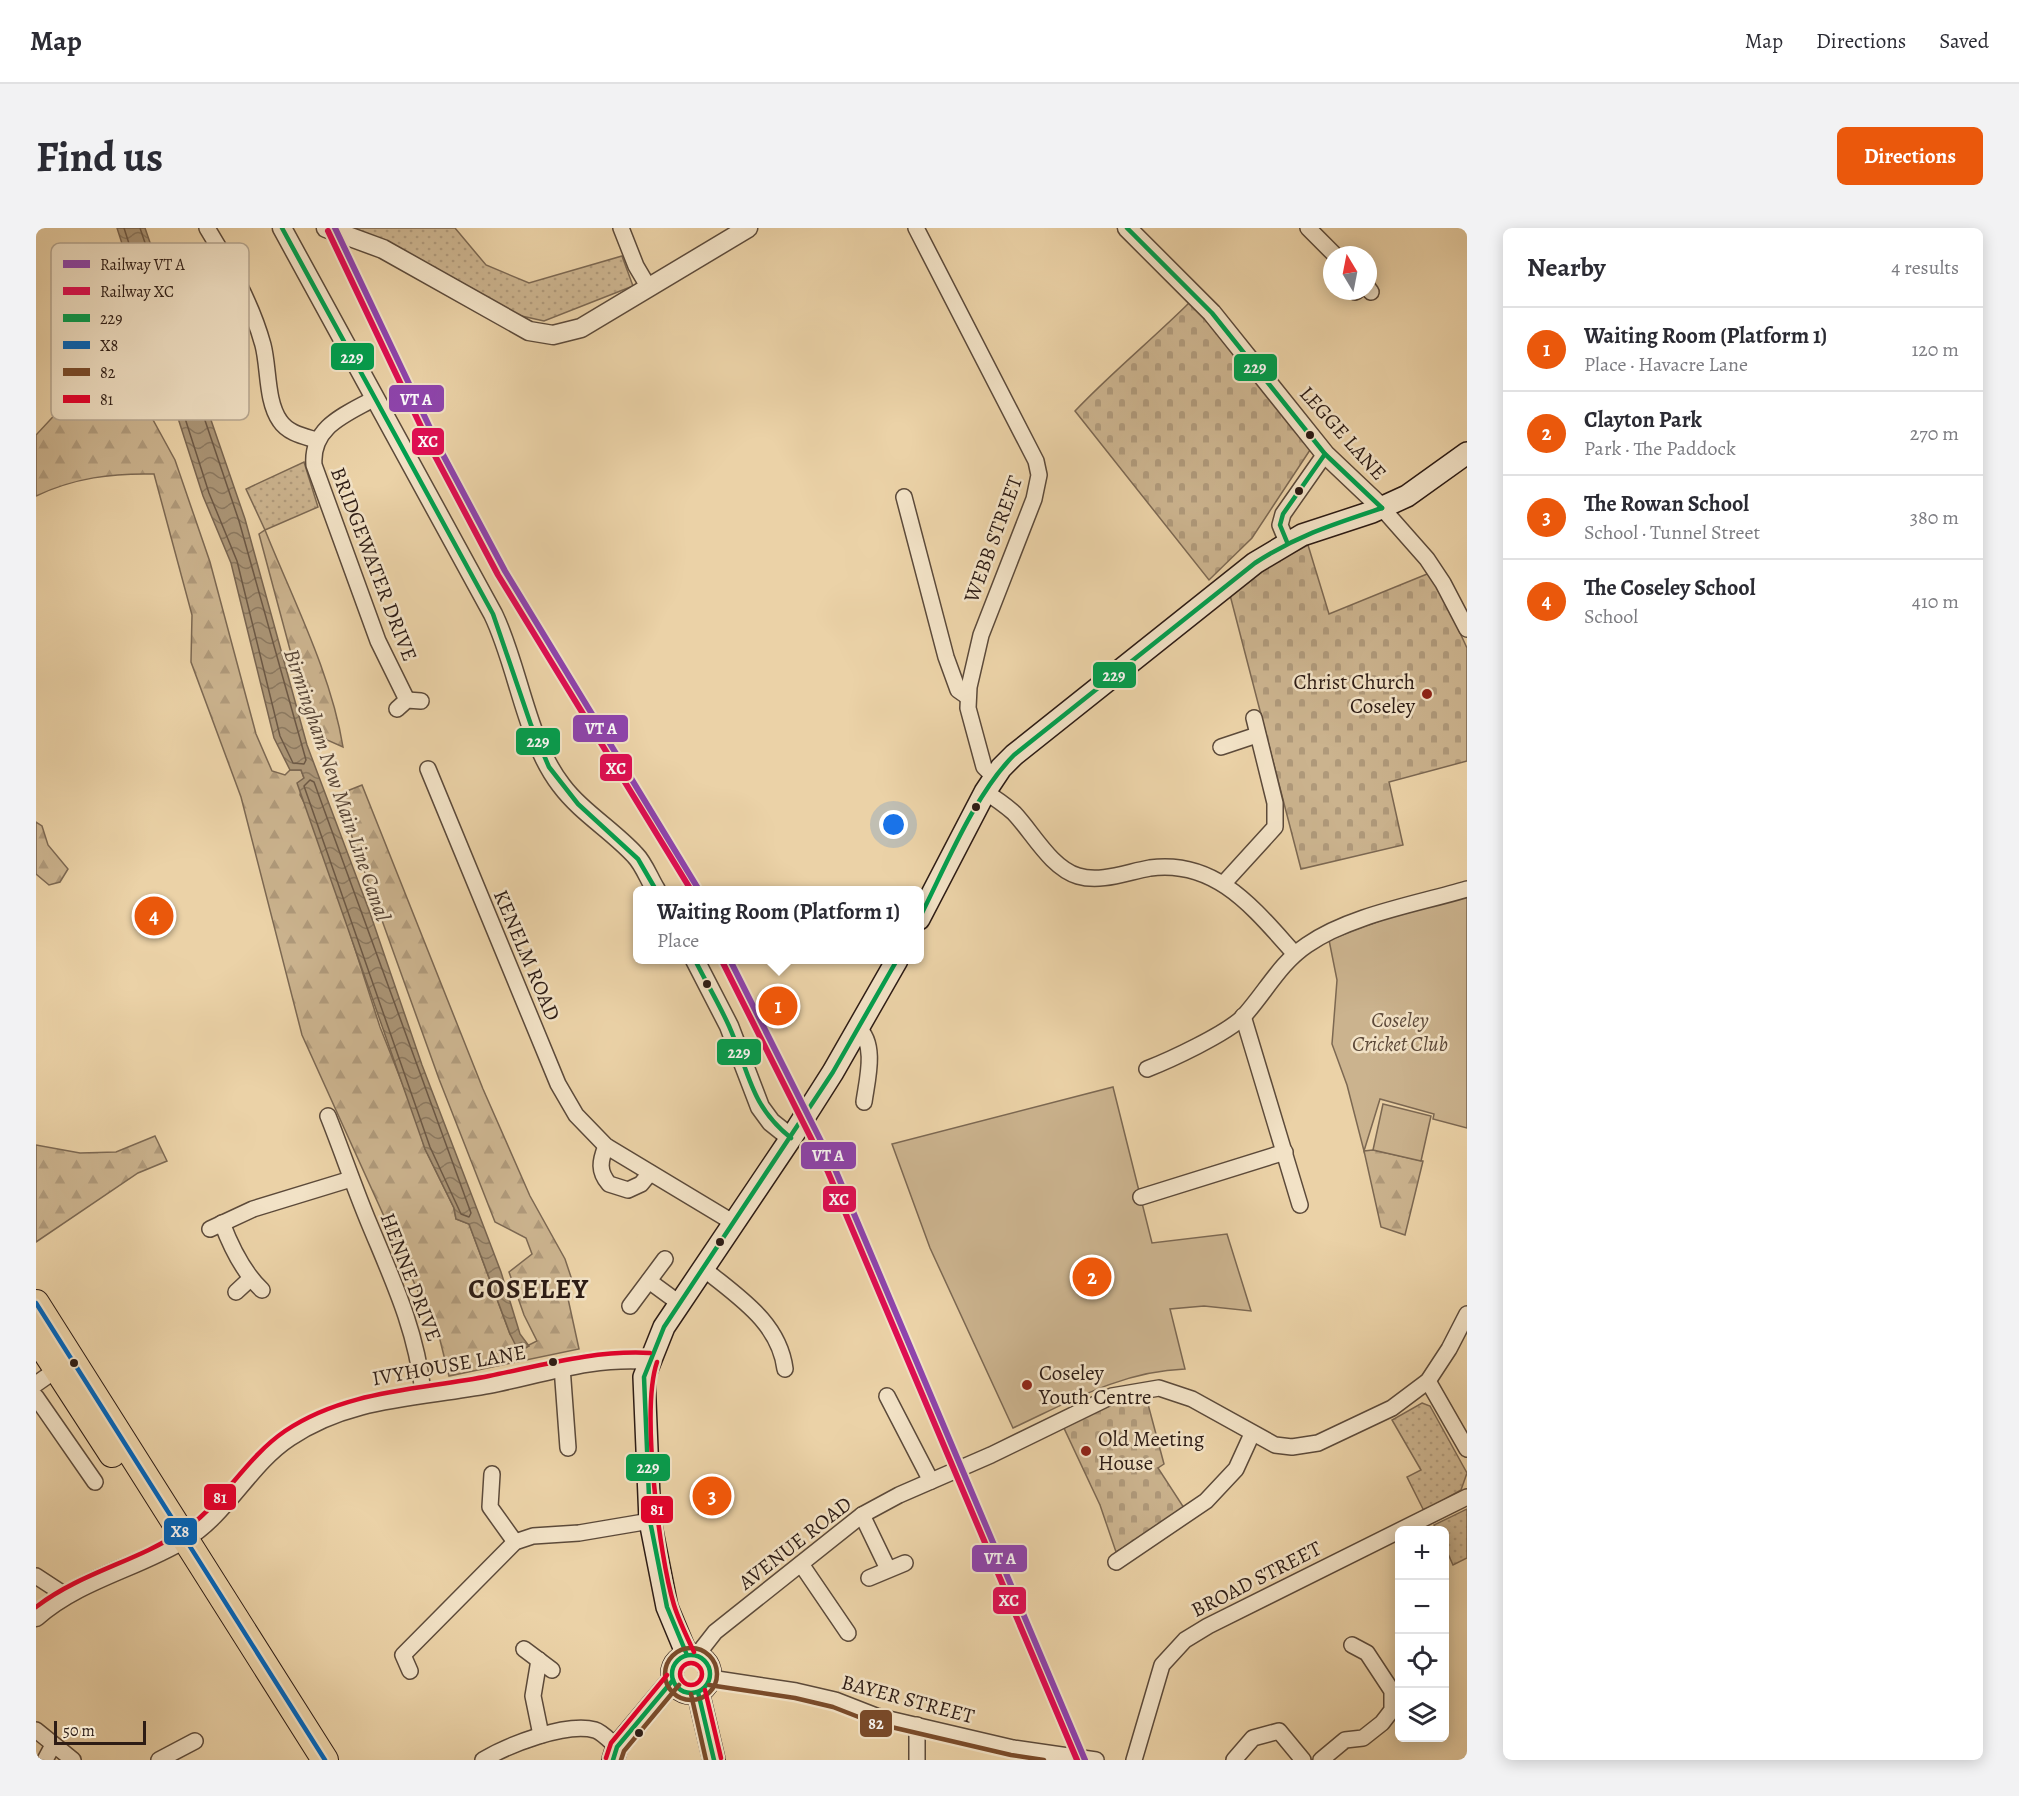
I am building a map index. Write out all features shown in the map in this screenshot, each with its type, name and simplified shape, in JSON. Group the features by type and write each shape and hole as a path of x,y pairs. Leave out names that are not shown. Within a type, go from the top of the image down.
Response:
{"highway":[{"path":"36,1303 55,1371"},
{"path":"36,1337 55,1371 178,1542 253,1641 326,1760"},
{"path":"178,1542 308,1760"}],"main road":[{"path":"924,909 989,784 1014,755 1234,578 1287,542 1314,530 1382,508 1407,496 1467,453"},
{"path":"714,1760 704,1685 709,1665 692,1655 667,1607 650,1521 644,1419 645,1377 664,1327 791,1138 895,964"},
{"path":"615,1754 673,1680 673,1668 677,1661 692,1655"},
{"path":"673,1680 681,1690 704,1685"}],"street":[{"path":"207,228 215,243"},
{"path":"282,228 503,635 539,741 554,773 573,798 637,856 653,886"},
{"path":"326,228 383,249 541,335 564,334 581,328 748,228"},
{"path":"621,228 636,266 649,288"},
{"name":"WEBB STREET","path":"916,228 1036,461 1039,475 1034,499 981,634 968,697 989,784"},
{"name":"LEGGE LANE","path":"1127,228 1212,314 1325,454 1382,508"},
{"path":"1308,228 1326,246"},
{"path":"249,308 257,326 267,363 273,402 279,420 297,434 316,440 328,425 375,398"},
{"name":"BRIDGEWATER DRIVE","path":"316,440 314,455 317,474 378,641 408,703"},
{"path":"1287,542 1280,525 1283,514 1325,454"},
{"path":"904,497 946,657 958,690 968,697"},
{"path":"1382,508 1427,559 1443,583 1467,629"},
{"path":"1224,883 1275,826 1275,803 1254,718"},
{"path":"1221,747 1257,735"},
{"name":"KENELM ROAD","path":"428,769 558,1084 576,1115 606,1146 734,1224"},
{"path":"989,784 1059,864 1077,876 1098,878 1169,867 1206,874 1224,883 1251,905 1295,954"},
{"path":"1154,1061 1230,1027 1243,1016 1295,954 1328,933 1358,921 1467,889"},
{"path":"696,964 729,1026 760,1107 771,1122 791,1138"},
{"path":"1243,1016 1300,1205"},
{"path":"858,1028 864,1033 869,1050 864,1102"},
{"name":"HENNE DRIVE","path":"328,1116 351,1179 412,1327 423,1392"},
{"path":"606,1146 600,1164 601,1172 609,1184 628,1190 640,1184 650,1173"},
{"path":"1141,1197 1285,1152"},
{"path":"262,1290 250,1279 229,1241 216,1226 253,1209 351,1179"},
{"path":"630,1306 665,1259"},
{"path":"704,1269 760,1315 773,1334 785,1369"},
{"path":"236,1292 250,1279"},
{"path":"650,1281 679,1303"},
{"name":"AVENUE ROAD","path":"692,1655 715,1632 862,1515 1112,1396 1159,1388 1192,1399 1275,1445 1292,1447 1318,1443 1392,1408 1428,1381 1449,1349 1467,1314"},
{"name":"IVYHOUSE LANE","path":"36,1617 65,1595 178,1542 220,1509 276,1447 302,1428 361,1404 423,1392 489,1384 562,1367 623,1358 650,1360"},
{"path":"562,1367 568,1448"},
{"path":"1428,1381 1467,1449"},
{"path":"887,1396 931,1481"},
{"path":"36,1397 95,1482"},
{"path":"1116,1562 1206,1501 1236,1469 1252,1434"},
{"path":"495,1479 490,1507 515,1542"},
{"name":"BROAD STREET","path":"1134,1760 1162,1665 1185,1640 1208,1626 1467,1497"},
{"path":"862,1515 888,1569"},
{"path":"410,1671 403,1655 515,1542 532,1536 579,1533 650,1521"},
{"path":"869,1578 904,1563"},
{"path":"801,1564 848,1633"},
{"path":"36,1576 65,1595"},
{"path":"1321,1760 1345,1740 1363,1738 1382,1723 1392,1710 1392,1691 1367,1653 1352,1645"},
{"path":"524,1649 552,1670"},
{"path":"539,1660 533,1696 541,1735"},
{"name":"BAYER STREET","path":"704,1685 796,1691 835,1701 876,1716 1039,1753 1096,1760"},
{"path":"917,1725 917,1760"},
{"path":"36,1730 73,1760"},
{"path":"483,1760 541,1735 596,1730 615,1754"},
{"path":"1234,1760 1253,1738 1279,1731 1303,1760"},
{"path":"159,1760 195,1741"},
{"path":"45,1760 53,1745"}],"green space":[{"path":"355,228 455,228 486,265 529,283 622,256 633,286 544,321 517,315"},
{"path":"1192,300 1312,447 1252,538 1209,580 1075,411"},
{"path":"51,419 153,420 175,460 210,562 256,734 272,771 285,775 290,770 301,770 304,778 300,795 308,810 330,871 380,1027 414,1113 425,1149 454,1208 456,1219 469,1224 510,1334 523,1348 537,1341 524,1315 509,1272 532,1254 526,1238 495,1222 439,1079 337,795 362,785 483,1089 530,1196 565,1259 572,1280 567,1294 579,1349 449,1376 440,1340 302,1035 241,797 191,662 192,615 154,474 123,474 94,478 65,485 36,496 36,435"},
{"path":"304,462 318,507 265,530 246,489"},
{"path":"265,530 320,664 330,692 343,747 327,740 308,717 259,534"},
{"path":"1308,545 1329,614 1432,572 1467,648 1467,761 1389,782 1403,845 1301,869 1230,595 1274,563"},
{"path":"36,822 42,826 48,845 68,869 60,882 49,885 36,874"},
{"name":"Coseley Cricket Club","path":"1467,893 1467,1128 1433,1119 1434,1114 1380,1099 1364,1151 1347,1085 1332,1044 1337,980 1329,940 1422,905"},
{"path":"1113,1087 1152,1243 1227,1234 1251,1311 1204,1306 1170,1309 1185,1369 1139,1375 1118,1382 1075,1398 1013,1428 930,1248 892,1144"},
{"path":"1383,1104 1431,1116 1421,1161 1373,1150"},
{"path":"155,1136 167,1161 138,1173 36,1242 36,1145 80,1153 116,1152"},
{"path":"1373,1150 1423,1161 1405,1235 1381,1227 1364,1151"},
{"path":"1145,1393 1164,1464 1158,1468 1186,1511 1116,1552 1100,1505 1063,1426 1114,1402"},
{"path":"1422,1403 1430,1406 1467,1473 1461,1490 1424,1511 1407,1477 1421,1470 1392,1420"},
{"path":"1467,1509 1467,1558 1453,1565 1449,1556 1449,1526 1434,1525"}],"water":[{"path":"117,228 145,228 150,243 122,243"},
{"path":"179,420 211,420 245,519 307,745 370,913 422,1065 501,1272 520,1334 529,1346 519,1352 510,1334 469,1224 456,1219 454,1208 425,1149 297,783 304,778 301,770 290,770 274,738 231,563 203,496"}],"transit line":[{"name":"229","path":"282,228 493,614 531,725 549,767 578,804 638,859 654,886"},
{"path":"335,228 441,451 505,571 697,886"},
{"name":"229","path":"1127,228 1212,313 1325,454 1382,508"},
{"name":"229","path":"1287,542 1280,525 1283,514 1325,454"},
{"name":"229","path":"924,909 973,811 986,790 1014,755 1255,563 1301,538 1382,508"},
{"name":"229","path":"697,964 729,1026 758,1100 777,1125 791,1138"},
{"path":"732,964 835,1169 1085,1760"},
{"name":"229","path":"687,1655 667,1607 650,1521 644,1377 664,1327 833,1072 895,964"},
{"name":"X8","path":"36,1303 325,1760"},
{"name":"81","path":"36,1607 71,1585 145,1552 181,1532 209,1509 270,1442 308,1417 358,1399 384,1393 489,1376 569,1359 609,1354 650,1353"},
{"name":"81","path":"657,1362 653,1384 651,1447 658,1519 674,1605 694,1652"},
{"name":"82","path":"686,1648 696,1648 705,1652 713,1660 717,1674 713,1688 705,1696 696,1700 686,1700 677,1696 669,1688 665,1679 665,1669 669,1660 677,1652 686,1648"},
{"name":"229","path":"691,1655 704,1661 710,1674 704,1687 691,1693 678,1687 672,1674 678,1661 691,1655"},
{"name":"81","path":"691,1663 699,1666 702,1674 699,1682 691,1685 683,1682 680,1674 683,1666 691,1663"},
{"name":"81","path":"606,1758 611,1743 667,1675"},
{"name":"229","path":"613,1760 617,1747 673,1680"},
{"name":"82","path":"621,1760 624,1751 679,1685"},
{"name":"82","path":"709,1685 795,1698 833,1707 874,1723 1011,1755 1044,1760"},
{"name":"81","path":"705,1690 721,1758"},
{"name":"229","path":"698,1692 714,1760"},
{"name":"82","path":"691,1694 706,1760"}],"rail line":[{"name":"XC","path":"328,231 434,454 498,575 689,886"},
{"name":"XC","path":"724,964 828,1172 1077,1760"}],"place":[{"name":"Christ Church Coseley","path":"1427,694"},
{"name":"The Coseley School","path":"154,916"},
{"name":"Waiting Room (Platform 1)","path":"778,1006"},
{"name":"Clayton Park","path":"1092,1277"},
{"name":"Coseley Youth Centre","path":"1027,1385"},
{"name":"Old Meeting House","path":"1086,1451"},
{"name":"The Rowan School","path":"712,1496"}],"district":[{"name":"COSELEY","path":"529,1289"}],"water label":[{"name":"Birmingham New Main Line Canal","path":"337,785"}]}
